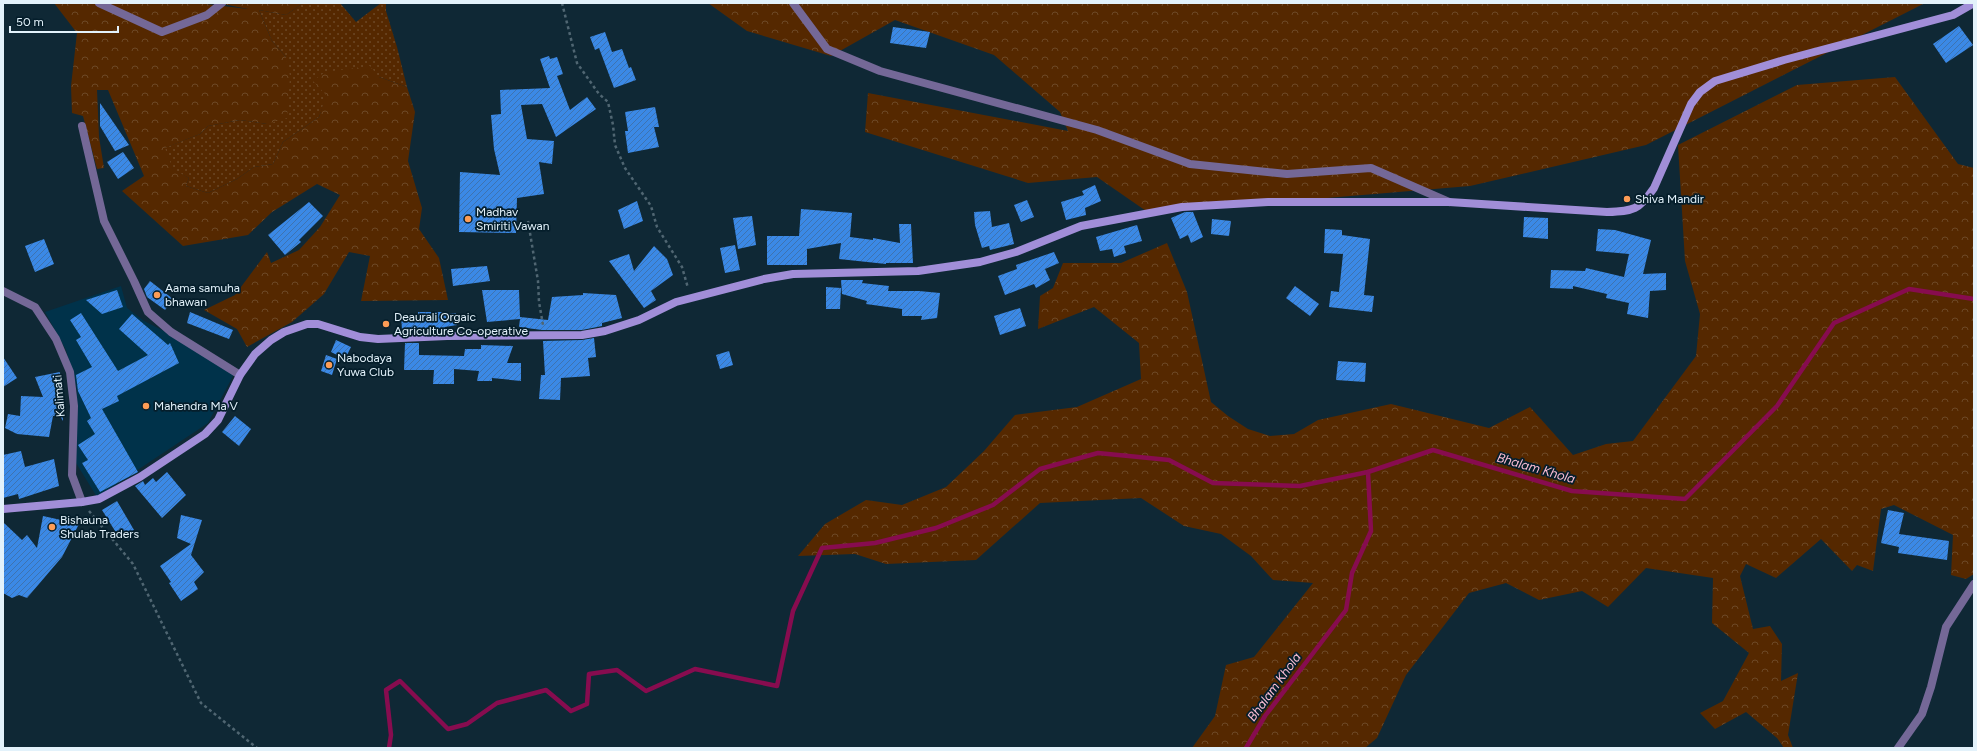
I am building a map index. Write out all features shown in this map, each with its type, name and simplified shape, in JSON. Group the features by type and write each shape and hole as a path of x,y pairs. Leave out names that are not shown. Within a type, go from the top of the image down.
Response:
{"main road":[{"path":"3,509 82,502 99,499 140,477 205,434 218,420 240,375 255,354 271,340 284,332 307,324 318,324 360,337 378,339 447,336 582,336 606,331 639,320 676,302 764,279 793,274 918,272 980,262 1016,252 1081,226 1182,207 1268,202 1449,202 1622,212 1637,208 1647,199 1654,188 1691,104 1700,92 1715,81 1784,60 1953,15 1974,3"}],"street":[{"path":"99,3 162,32 208,15 222,3"},
{"path":"793,3 827,49 880,71 1097,130 1190,164 1287,174 1371,168 1449,202"},
{"path":"82,126 104,221 148,312 171,332 240,375"},
{"name":"Kalimati","path":"3,291 35,307 56,340 70,372 74,406 72,475 82,502"},
{"path":"1898,748 1922,714 1931,687 1946,627 1974,584"}],"path":[{"path":"562,3 577,63 599,94 608,102 613,124 615,145 625,168 651,206 657,227 682,267 690,298"},
{"path":"528,221 545,337"},
{"path":"82,502 133,564 201,703 257,748"}],"shaded area":[{"name":"Mahendra Ma V","path":"121,286 127,308 144,321 168,333 234,374 208,423 97,497 76,463 74,446 77,390 66,350 45,312"}],"green space":[{"path":"54,3 198,3 248,9 218,3 303,3 286,15 259,10 272,41 286,57 290,76 287,118 267,124 240,120 208,126 200,134 165,148 173,169 189,178 186,186 208,193 237,179 254,167 273,164 283,142 319,117 326,95 313,81 325,72 370,66 379,77 407,87 415,112 408,161 422,208 419,229 439,258 448,300 361,301 370,256 349,252 324,294 292,322 247,347 237,329 204,310 235,295 267,252 271,263 299,250 320,227 340,195 317,184 272,212 248,235 183,246 122,191 144,176 108,90 97,90 99,137 104,168 97,169 83,116 72,113 71,86 77,33"},
{"path":"303,3 340,3 356,22 381,3 386,3 386,11 407,87 379,77 327,95 319,117 283,142 273,164 254,167 237,179 208,193 186,186 189,178 173,170 164,148 200,134 208,126 240,120 267,124 286,57 272,41 259,10 286,15"},
{"path":"708,3 1925,3 1646,145 1470,186 1149,213 1097,177 1028,183 865,132 868,93 1068,131 1060,112 994,55 895,20 831,56 747,31"},
{"path":"1895,77 1958,164 1974,168 1974,574 1966,579 1951,575 1953,535 1894,505 1881,509 1873,571 1857,565 1852,571 1821,539 1776,578 1746,564 1740,576 1753,629 1770,626 1782,644 1781,681 1798,673 1788,735 1793,748 1784,748 1777,738 1746,712 1715,729 1700,713 1723,701 1749,653 1712,623 1713,578 1646,568 1608,607 1582,591 1539,600 1506,583 1469,593 1406,675 1377,738 1365,748 1192,748 1215,716 1226,665 1254,657 1313,583 1273,580 1251,556 1221,534 1184,526 1141,498 1040,503 976,560 886,564 855,554 798,556 825,524 866,500 902,505 946,487 984,451 1015,415 1077,407 1141,379 1139,343 1094,307 1038,329 1040,296 1053,288 1063,263 1121,263 1167,243 1187,292 1211,402 1228,416 1248,429 1270,436 1294,434 1318,420 1391,404 1489,428 1530,407 1573,455 1606,444 1633,441 1696,356 1700,314 1685,261 1678,145 1797,85"}],"building":[{"path":"1959,26 1973,45 1946,63 1933,44"},
{"path":"893,27 930,32 926,48 890,43"},
{"path":"605,32 612,52 622,49 629,68 631,67 636,80 614,88 599,48 595,50 590,37"},
{"path":"549,56 550,59 557,57 563,74 557,76 570,110 587,97 596,109 556,137 542,104 521,105 527,139 554,141 552,164 539,162 544,194 517,198 516,233 459,232 460,172 500,175 494,149 491,115 501,114 500,90 550,88 540,59"},
{"path":"100,103 129,145 115,151 100,126"},
{"path":"655,107 659,127 654,127 659,147 628,153 625,131 628,131 625,112"},
{"path":"123,152 134,168 118,179 107,162"},
{"path":"1095,185 1101,201 1085,208 1086,215 1066,220 1061,202 1084,195 1082,191"},
{"path":"1027,200 1034,217 1021,222 1014,205"},
{"path":"637,201 643,221 624,229 618,210"},
{"path":"309,202 323,216 299,240 301,242 285,255 268,235"},
{"path":"801,209 852,213 850,237 873,240 873,238 900,243 899,224 911,224 913,263 886,264 839,259 841,243 807,249 807,265 767,265 767,236 799,236"},
{"path":"990,211 992,227 1009,223 1014,244 990,250 989,246 982,248 975,225 974,212"},
{"path":"1185,212 1193,212 1203,237 1191,243 1188,235 1180,239 1171,218"},
{"path":"752,216 756,245 738,249 733,218"},
{"path":"1524,217 1548,218 1548,239 1523,237"},
{"path":"1212,219 1231,221 1229,236 1211,234"},
{"path":"1137,225 1142,241 1124,246 1126,253 1114,257 1112,249 1100,251 1096,237"},
{"path":"1325,229 1342,230 1342,235 1370,239 1364,295 1374,296 1372,312 1329,307 1331,291 1339,292 1343,254 1324,253"},
{"path":"1598,229 1615,230 1651,240 1643,274 1666,273 1666,290 1650,291 1648,318 1627,314 1629,303 1606,298 1607,294 1573,286 1573,289 1550,288 1551,270 1585,271 1586,268 1624,277 1629,254 1596,251"},
{"path":"44,239 54,264 35,272 25,246"},
{"path":"735,245 740,270 725,273 720,248"},
{"path":"654,246 667,259 673,275 651,291 656,300 644,308 609,261 629,254 634,271"},
{"path":"1054,252 1059,263 1045,269 1050,280 1036,288 1034,284 1005,295 998,276 1017,269 1016,265"},
{"path":"487,266 490,281 453,286 451,269"},
{"path":"841,280 863,280 862,283 889,286 888,291 940,293 937,318 921,320 922,316 902,316 902,309 866,304 867,301 842,294"},
{"name":"Aama samuha bhawan","path":"150,281 173,299 165,310 147,297 144,289"},
{"path":"1295,286 1319,304 1310,316 1286,298"},
{"path":"826,287 841,288 840,309 826,309"},
{"path":"117,290 123,307 102,314 86,300"},
{"path":"482,290 519,290 520,317 548,320 552,297 583,295 583,293 616,295 622,318 602,323 602,326 582,330 542,330 519,327 520,319 487,322"},
{"path":"1020,308 1026,326 1000,335 994,316"},
{"path":"190,312 233,330 229,339 187,323"},
{"path":"418,312 445,312 445,314 456,313 457,325 445,327 445,330 405,332 405,330 402,330 401,315 418,315"},
{"path":"81,313 118,371 148,355 119,329 132,314 168,345 170,343 179,363 117,396 119,401 102,409 138,472 100,492 82,463 88,460 78,445 95,434 87,421 91,418 78,391 76,375 92,367 76,340 81,337 70,320"},
{"path":"594,338 596,357 588,358 590,376 561,378 560,400 539,399 541,375 545,375 543,341 582,340"},
{"path":"336,340 351,347 345,359 331,352"},
{"path":"405,343 419,343 419,355 464,356 465,349 481,349 481,345 513,346 507,363 521,363 521,381 492,378 492,381 477,381 479,371 454,369 454,384 433,384 434,370 404,370"},
{"path":"729,351 733,365 720,369 716,355"},
{"name":"Nabodaya Yuwa Club","path":"326,355 337,359 332,375 321,371"},
{"path":"3,357 17,378 3,387"},
{"path":"1338,361 1366,363 1365,382 1336,380"},
{"path":"60,372 63,421 60,416 53,416 49,437 17,434 5,428 8,414 20,416 21,396 43,397 35,377"},
{"path":"235,416 251,429 239,446 222,432"},
{"path":"21,451 25,467 54,459 59,486 19,499 18,494 3,498 3,455"},
{"path":"167,472 186,495 162,518 135,486 143,481 145,485 153,478 156,482"},
{"path":"117,501 134,530 120,539 102,510"},
{"path":"1888,510 1904,513 1899,534 1949,541 1947,560 1898,553 1899,547 1881,543"},
{"path":"181,515 202,520 191,555 204,572 194,582 198,589 181,601 169,583 171,582 160,566 191,544 177,538"},
{"path":"43,516 79,524 62,557 27,598 19,595 12,598 3,593 3,522 22,540 27,535 37,548"}],"waterway":[{"name":"Bhalam Khola","path":"1246,748 1265,716 1346,610 1352,573 1371,531 1368,472 1433,450 1572,491 1685,499 1777,406 1834,323 1909,289 1974,299"},
{"path":"389,748 391,735 386,690 400,681 448,729 467,724 497,703 546,690 571,711 587,704 589,674 617,670 646,691 695,669 777,686 793,611 822,548 875,543 936,528 993,505 1040,469 1098,453 1169,460 1213,483 1300,486 1368,472"}],"place":[{"name":"Shiva Mandir","path":"1627,199"},
{"name":"Madhav Smiriti Vawan","path":"468,219"},
{"name":"Aama samuha bhawan","path":"157,295"},
{"name":"Deaurali Orgaic Agriculture Co-operative","path":"386,324"},
{"name":"Nabodaya Yuwa Club","path":"329,365"},
{"name":"Mahendra Ma V","path":"146,406"},
{"name":"Bishauna Shulab Traders","path":"52,527"}]}
